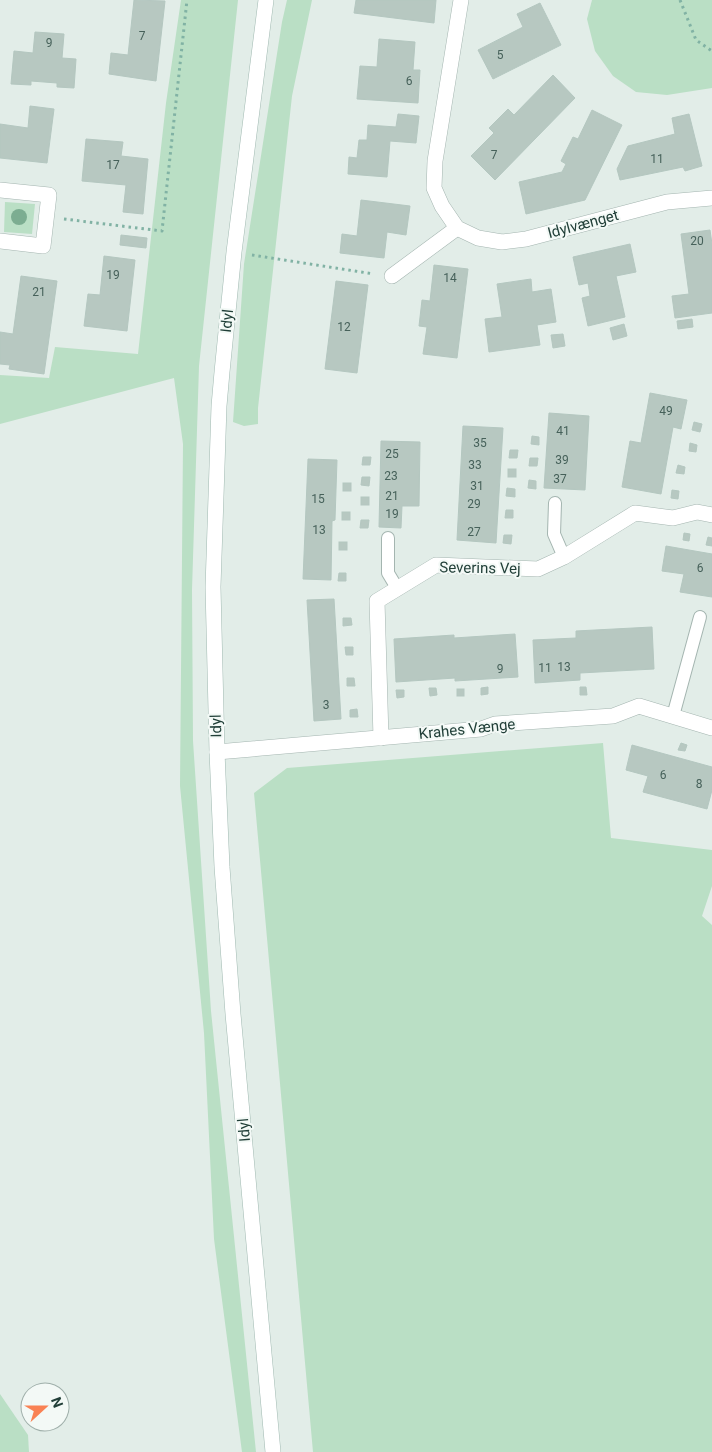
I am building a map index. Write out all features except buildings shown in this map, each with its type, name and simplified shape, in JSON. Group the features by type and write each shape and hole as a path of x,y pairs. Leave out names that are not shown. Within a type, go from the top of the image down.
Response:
{"street":[{"name":"Idyl","path":"266,0 234,252 220,406 213,587 216,752 222,867 233,1014 273,1452"},
{"path":"392,276 457,228 442,206 434,188 434,179 435,161 461,0"},
{"path":"0,190 48,196 43,246 0,241"},
{"name":"Idylvænget","path":"457,228 478,238 502,242 526,240 667,202 712,198"},
{"name":"Severins Vej","path":"382,738 376,600 436,565 538,569 564,556 635,513 673,518 697,512 712,515"},
{"name":"Krahes Vænge","path":"216,752 482,729 495,724 613,716 639,706 712,728"}],"lane":[{"path":"555,503 554,534 564,556"},
{"path":"388,538 388,574 398,588"},
{"path":"673,716 700,617"}],"path":[{"path":"46,217 162,231 188,0"},
{"path":"680,0 696,40 712,51"},
{"path":"234,252 392,276"}],"green space":[{"path":"181,0 238,0 199,366 192,590 193,741 211,1011 256,1452 242,1452 214,1239 204,1033 180,786 183,444 174,378 0,424 0,375 49,378 55,347 138,354 166,103"},
{"path":"287,0 312,0 292,96 258,408 258,424 244,426 233,422 244,264"},
{"path":"592,0 712,0 712,88 667,95 636,92 613,76 595,51 587,19"},
{"path":"5,202 35,204 32,234 4,232"},
{"path":"603,743 611,838 712,850 712,886 702,916 712,925 712,1452 313,1452 254,793 287,768"},
{"path":"0,1394 20,1423 20,1432 26,1432 28,1435 29,1452 0,1452"}]}
